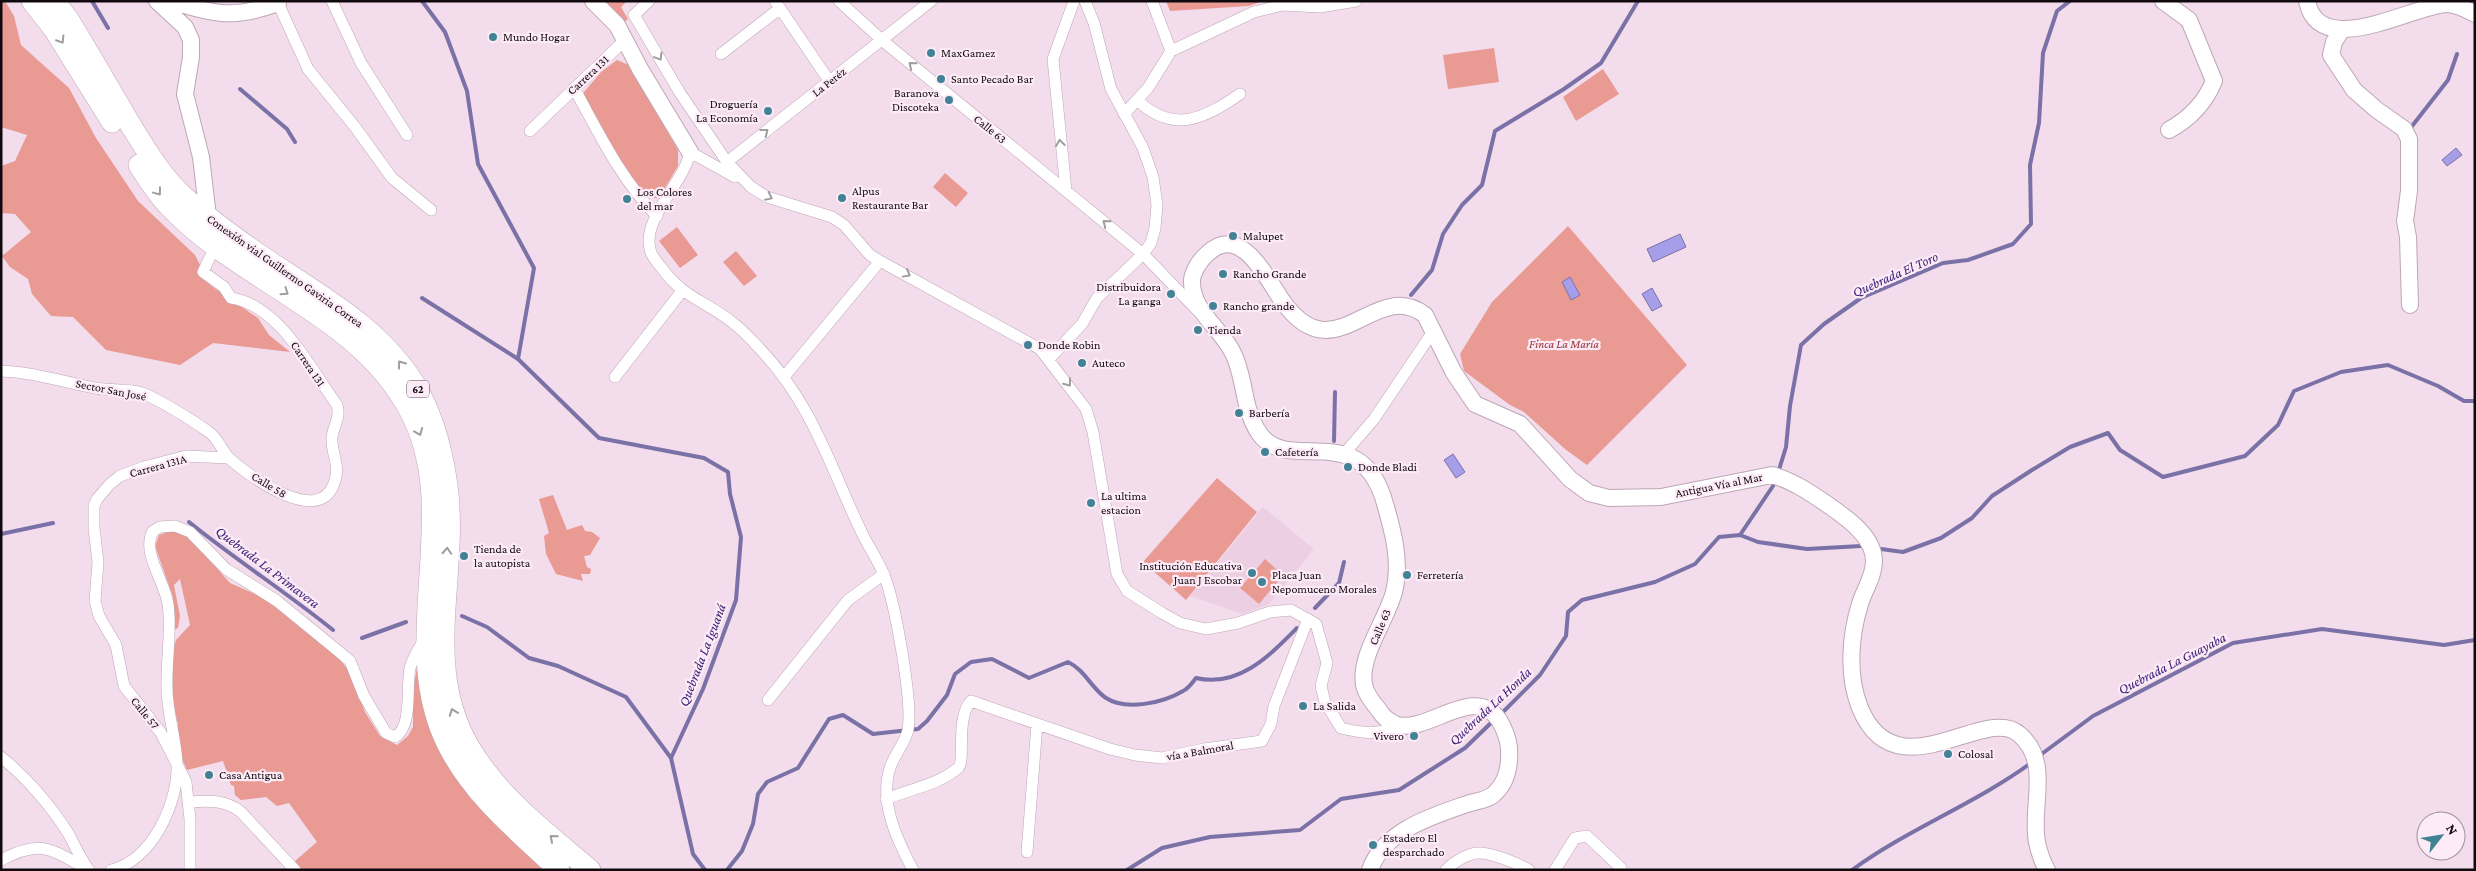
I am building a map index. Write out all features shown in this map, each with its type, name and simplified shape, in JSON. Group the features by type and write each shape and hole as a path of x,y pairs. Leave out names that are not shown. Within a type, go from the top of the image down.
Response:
{"highway":[{"name":"Conexión vial Guillermo Gaviria Correa","path":"32,1 54,29 146,175 170,207 244,267 280,289 347,336 392,380 411,413 422,438 432,494 427,635 432,698 447,744 459,765 482,794 559,870"},
{"name":"Conexión vial Guillermo Gaviria Correa","path":"54,1 68,19 160,171 181,194 208,217 350,314 399,360 418,389 429,411 442,449 448,496 444,666 446,688 452,712 476,758 491,777 536,823 590,870"}],"main road":[{"path":"157,1 184,27 191,40 191,57 185,94 201,157 208,217"},
{"path":"171,1 221,14 251,13 278,2"},
{"path":"593,1 617,25 690,152"},
{"path":"2163,1 2188,20 2214,81 2203,100 2186,120 2169,130"},
{"path":"2307,1 2308,8 2316,19 2331,28 2342,29 2368,27 2446,4 2462,7 2475,14"},
{"path":"2342,29 2334,42 2331,56 2354,90 2377,110 2404,129 2409,138 2409,191 2405,221 2408,238 2410,305"},
{"name":"Calle 63","path":"1398,725 1384,718 1372,702 1364,684 1365,668 1370,648 1394,593 1398,567 1382,496 1374,478 1361,462 1344,454 1276,447 1261,437 1252,421 1245,401 1241,377 1234,355 1224,336 1203,315 1192,281 1195,271 1208,253 1216,247 1228,245 1240,247 1251,255 1292,313 1304,324 1317,330 1328,332 1379,310 1398,306 1417,309 1425,315 1434,330"},
{"name":"Antigua Vía al Mar","path":"1434,330 1454,373 1476,404 1520,424 1570,479 1589,493 1609,498 1661,497 1779,477 1846,517 1862,532 1871,548 1874,560 1871,578 1860,604 1853,636 1851,668 1854,690 1867,721 1876,732 1888,741 1907,746 1926,747 1993,727 2007,726 2019,733 2034,754 2037,770 2036,840 2047,870"},
{"path":"1370,870 1373,862 1385,846 1397,835 1440,814 1493,796 1504,782 1509,761 1508,744 1502,726 1495,714 1483,707 1458,710 1413,725 1398,725"}],"street":[{"path":"332,1 361,63 408,135"},
{"path":"649,1 634,15 680,93 727,162 751,187"},
{"name":"Calle 63","path":"839,1 883,41 1143,254 1183,298 1203,315"},
{"name":"La Peréz","path":"727,162 883,41 931,1"},
{"path":"1066,191 1053,59 1074,1"},
{"path":"1049,359 1082,324 1097,298 1143,254 1151,243 1155,228 1157,205 1153,176 1142,148 1111,90 1094,23 1085,1"},
{"path":"1152,1 1171,51"},
{"path":"1124,114 1137,100 1171,51 1254,12 1283,4 1320,7 1356,1"},
{"path":"278,2 308,69 355,127 392,178 431,210"},
{"path":"721,54 777,5 830,82"},
{"name":"Carrera 131","path":"530,131 626,40"},
{"path":"574,88 624,176 638,197 657,216"},
{"path":"661,104 680,93"},
{"path":"1137,100 1150,112 1163,118 1183,119 1205,117 1240,94"},
{"path":"913,870 892,823 886,799 890,768 908,727 908,694 891,595 884,574 862,532 805,407 784,377 731,321 682,291 669,278 650,252 650,231 683,172 690,152 767,197 832,217 844,225 870,255 1003,326 1040,349 1086,409 1093,432 1117,574 1127,591 1180,623 1206,629 1238,623 1270,612 1291,610 1316,624 1327,663 1321,686 1325,702 1341,728 1359,733 1379,732 1398,725"},
{"name":"Carrera 131","path":"210,258 203,272 224,287 231,298 244,300 285,330 337,405 339,413 332,438 337,462 333,486 324,498 313,502"},
{"path":"784,377 880,261"},
{"path":"615,377 682,291"},
{"path":"1344,454 1374,420 1434,330"},
{"name":"Sector San José","path":"1,371 51,377 94,388 145,394 211,434 228,458"},
{"name":"Carrera 131A","path":"94,528 97,498 120,476 144,467 186,456 228,458"},
{"name":"Calle 58","path":"228,458 292,499 313,502"},
{"path":"111,870 127,864 148,844 158,832 174,795 177,764 167,690 168,605 164,587 151,552 151,534 160,527 175,526 190,532 226,569 277,601 350,661 372,712 386,734 390,736 399,735 406,726 411,666 416,653 427,635"},
{"name":"Calle 57","path":"94,528 98,562 95,601 99,616 116,645 124,686 160,733 186,782 190,870"},
{"path":"768,700 848,600 884,574"},
{"name":"vía a Balmoral","path":"886,799 921,788 960,767 963,760 960,731 969,703 974,701 1110,749 1162,758 1204,749 1262,741 1271,724 1274,706 1308,619"},
{"path":"1027,852 1037,724"},
{"path":"1,757 33,788 68,832 89,870"},
{"path":"188,802 212,800 231,804 241,812 295,870"},
{"path":"1555,870 1575,838 1588,836 1621,868"},
{"path":"1,860 29,848 40,847 50,849 89,870"},
{"path":"1446,870 1456,861 1477,853 1503,858 1529,870"}],"shaded area":[{"path":"2456,148 2462,155 2447,166 2442,160"},
{"path":"1680,234 1686,247 1653,262 1647,249"},
{"path":"1570,277 1580,295 1571,300 1562,282"},
{"path":"1652,288 1662,306 1652,311 1642,294"},
{"path":"1453,454 1465,472 1456,478 1444,460"},
{"name":"Institución Educativa Juan J Escobar","path":"1263,507 1314,549 1269,604 1243,614 1190,596"}],"green space":[{"path":"1,1 5,1 14,16 21,45 69,88 96,138 138,201 195,255 210,285 258,318 269,335 290,352 213,343 180,365 106,350 73,317 51,316 32,294 28,279 10,267 2,256 31,232 15,214 1,213 1,166 15,161 27,135 1,127"},
{"path":"592,1 627,1 621,7 628,19 614,30"},
{"path":"1166,1 1263,1 1249,6 1170,11"},
{"path":"1494,48 1499,82 1448,89 1443,55"},
{"path":"617,60 629,65 678,150 678,166 659,198 643,198 579,98 601,72"},
{"path":"1603,69 1619,94 1576,121 1563,97"},
{"path":"945,173 968,193 956,207 933,187"},
{"name":"Finca La María","path":"1568,226 1687,365 1587,465 1565,449 1524,412 1510,405 1464,371 1460,354 1492,302"},
{"path":"677,227 698,255 680,268 659,241"},
{"path":"736,251 757,276 744,286 723,262"},
{"path":"1217,478 1257,512 1186,600 1143,562"},
{"path":"553,495 567,530 582,525 585,531 592,532 600,538 590,555 584,556 587,567 591,569 590,574 581,574 583,581 556,574 546,554 544,536 549,533 539,499"},
{"path":"174,530 187,535 230,583 264,598 337,656 349,671 365,712 380,736 397,745 408,736 413,727 413,691 418,661 447,762 470,798 547,870 302,870 295,861 317,842 289,803 277,806 266,797 241,800 235,795 234,786 231,785 223,761 187,770 178,750 178,724 173,703 172,655 176,640 190,625 180,579 174,585 180,616 178,628 172,630 173,597 155,546 159,535"},
{"name":"Placa Juan Nepomuceno Morales","path":"1265,559 1283,575 1259,604 1240,588"}],"waterway":[{"path":"92,1 108,28"},
{"name":"Quebrada La Iguaná","path":"422,1 445,32 467,91 478,164 534,268 518,359 599,438 704,458 728,472 730,494 741,537 736,600 703,689 671,758 693,854 705,870"},
{"path":"1411,295 1432,270 1443,234 1462,205 1482,185 1495,131 1564,89 1601,63 1638,1"},
{"name":"Quebrada El Toro","path":"1778,473 1786,447 1790,406 1801,345 1824,324 1861,298 1943,263 1968,260 2013,244 2031,224 2030,165 2039,123 2043,53 2057,11 2070,1"},
{"path":"2409,130 2448,80 2457,54"},
{"path":"240,89 287,129 295,142"},
{"path":"422,298 518,359"},
{"name":"Quebrada La Honda","path":"1881,549 1903,552 1941,538 1972,518 1992,496 2032,470 2070,447 2108,433 2120,450 2163,477 2245,456 2278,425 2294,391 2341,372 2388,365 2438,386 2464,401 2475,401"},
{"path":"1334,441 1335,392"},
{"name":"Quebrada El Toro","path":"1740,535 1773,486 1775,479"},
{"name":"Quebrada La Primavera","path":"189,522 333,630"},
{"name":"Quebrada La Primavera","path":"1,534 53,523"},
{"name":"Quebrada La Honda","path":"1500,715 1540,675 1566,636 1568,612 1582,600 1655,582 1695,564 1719,537 1740,535 1758,542 1807,549 1861,546"},
{"path":"1315,608 1339,583 1344,562"},
{"name":"Quebrada La Primavera","path":"462,616 487,627 529,658 558,666 626,697 671,758"},
{"name":"Quebrada La Primavera","path":"362,638 406,622"},
{"path":"727,870 742,851 753,824 758,794 767,782 798,768 829,719 843,715 873,734 918,729 927,721 947,695 955,674 971,662 992,659 1029,678 1068,662 1074,665 1101,694 1114,702 1134,705 1155,702 1185,690 1196,678 1212,680 1240,674 1265,658 1297,628"},
{"name":"Quebrada La Guayaba","path":"2043,753 2093,716 2233,643 2322,629 2444,645 2475,640"},
{"name":"Quebrada La Honda","path":"1127,870 1162,848 1210,837 1300,830 1341,799 1399,790 1465,748 1493,721"},
{"name":"Quebrada La Guayaba","path":"1852,870 1873,855 2010,778 2031,763"}],"place":[{"name":"Mundo Hogar","path":"493,37"},
{"name":"MaxGamez","path":"931,53"},
{"name":"Santo Pecado Bar","path":"941,79"},
{"name":"Baranova Discoteka","path":"949,100"},
{"name":"Droguería La Economía","path":"768,111"},
{"name":"Alpus Restaurante Bar","path":"842,198"},
{"name":"Los Colores del mar","path":"627,199"},
{"name":"Malupet","path":"1233,236"},
{"name":"Rancho Grande","path":"1223,274"},
{"name":"Distribuidora La ganga","path":"1171,294"},
{"name":"Rancho grande","path":"1213,306"},
{"name":"Tienda","path":"1198,330"},
{"name":"Donde Robin","path":"1028,345"},
{"name":"Auteco","path":"1082,363"},
{"name":"Barbería","path":"1239,413"},
{"name":"Cafetería","path":"1265,452"},
{"name":"Donde Bladi","path":"1348,467"},
{"name":"La ultima estacion","path":"1091,503"},
{"name":"Tienda de la autopista","path":"464,556"},
{"name":"Institución Educativa Juan J Escobar","path":"1252,573"},
{"name":"Ferretería","path":"1407,575"},
{"name":"Placa Juan Nepomuceno Morales","path":"1262,582"},
{"name":"La Salida","path":"1303,706"},
{"name":"Vivero","path":"1414,736"},
{"name":"Colosal","path":"1948,754"},
{"name":"Casa Antigua","path":"209,775"},
{"name":"Estadero El desparchado","path":"1373,845"}]}
